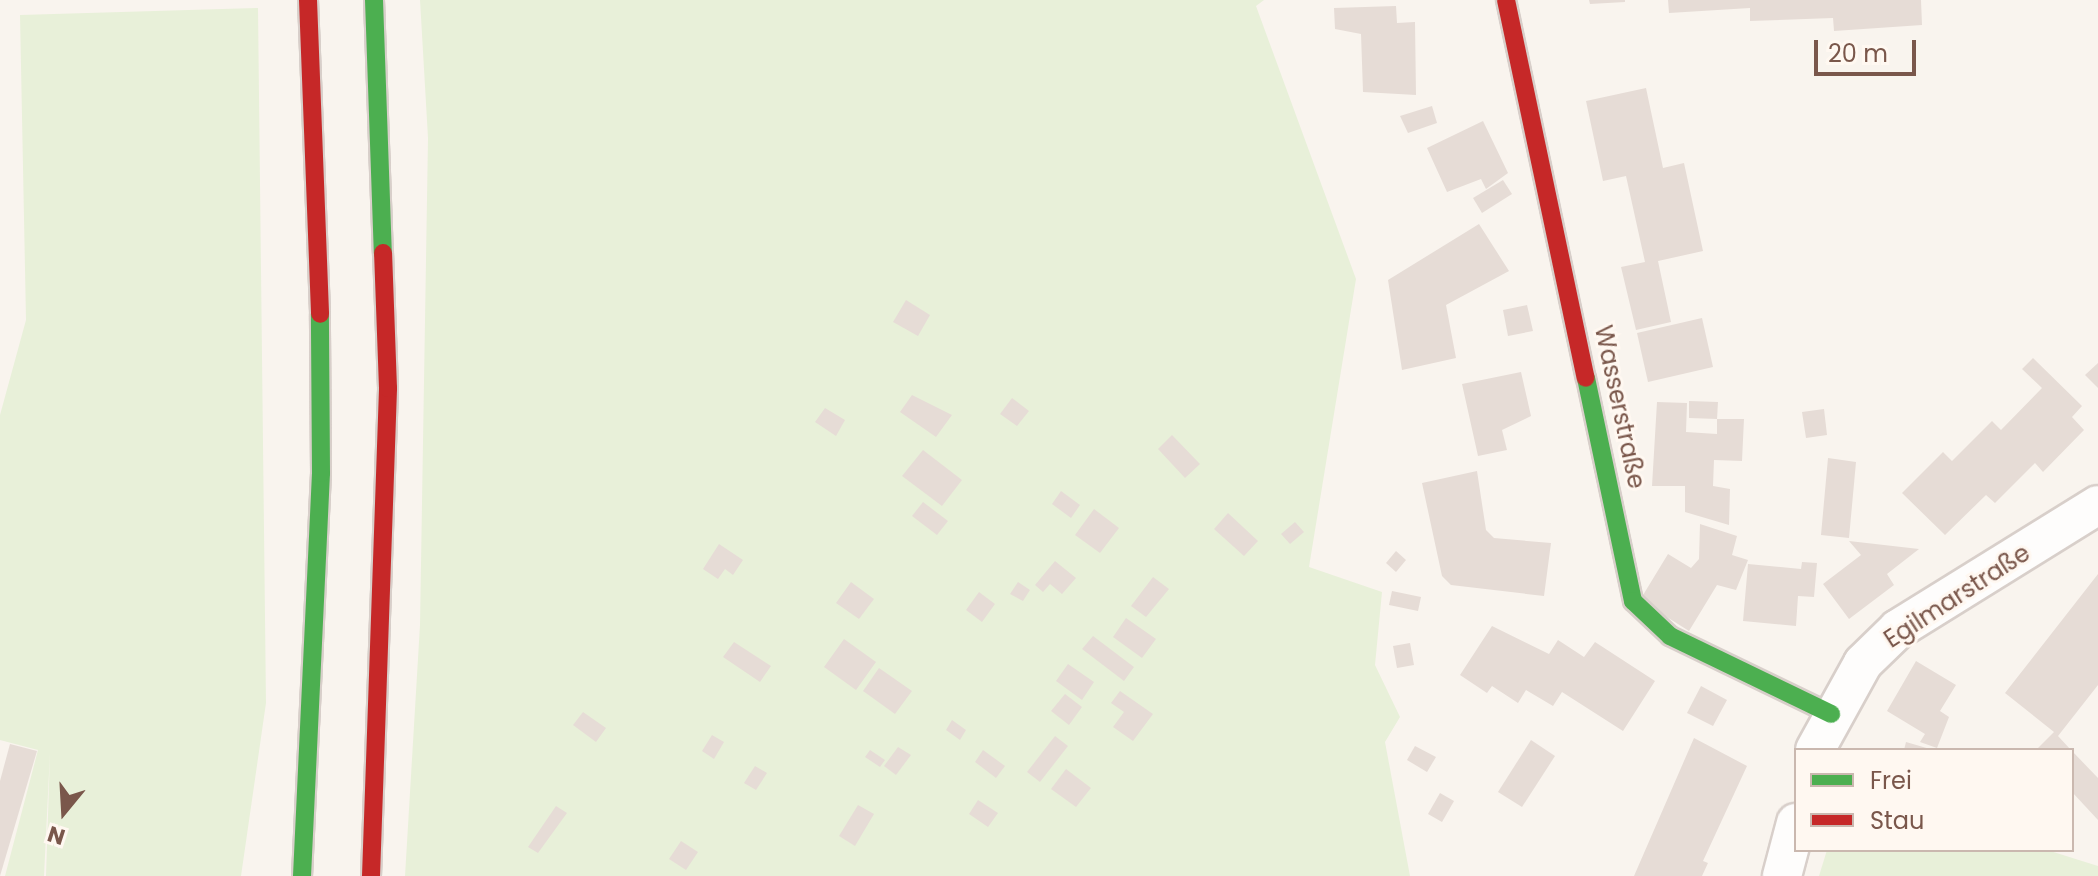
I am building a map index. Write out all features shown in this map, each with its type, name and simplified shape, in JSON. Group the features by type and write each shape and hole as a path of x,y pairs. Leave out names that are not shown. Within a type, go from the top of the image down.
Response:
{"main road":[{"path":"302,876 321,473 320,237 308,0"},
{"path":"371,876 388,388 374,0"},
{"name":"Wasserstraße","path":"1506,0 1633,601 1670,636 1831,714"}],"street":[{"name":"Egilmarstraße","path":"1816,748 1831,714 1863,663 1898,629 2098,505"},
{"path":"1782,876 1794,831"}],"green space":[{"path":"420,0 1264,0 1256,6 1356,279 1309,567 1382,592 1375,665 1400,717 1385,742 1410,876 405,876 420,625 428,138"},
{"path":"258,8 266,703 241,876 46,876 50,753 44,876 5,876 38,750 0,740 0,415 26,320 20,15"},
{"path":"1826,852 2053,852 2098,866 2098,876 1819,876"}],"building":[{"path":"1589,0 1625,0 1625,2 1590,4"},
{"path":"1668,0 1921,0 1922,25 1834,31 1833,18 1750,21 1750,8 1669,13"},
{"path":"1396,6 1397,23 1415,22 1416,95 1363,92 1361,34 1335,29 1334,8"},
{"path":"1646,88 1663,168 1684,163 1703,251 1658,261 1671,322 1636,330 1621,267 1645,262 1626,176 1603,181 1586,101"},
{"path":"1432,106 1437,123 1408,133 1400,116"},
{"path":"1483,121 1508,173 1486,189 1481,179 1447,192 1427,148"},
{"path":"1503,180 1512,194 1482,213 1473,198"},
{"path":"1479,224 1509,271 1446,305 1456,358 1402,370 1388,280"},
{"path":"906,300 930,315 918,336 893,322"},
{"path":"1527,305 1533,331 1508,336 1503,310"},
{"path":"1702,318 1713,367 1648,382 1637,333"},
{"path":"2033,358 2082,406 2072,417 2084,430 2043,472 2035,463 1995,503 1986,495 1945,535 1902,493 1943,452 1952,461 1992,421 2001,430 2042,388 2022,369"},
{"path":"2098,363 2098,388 2085,375"},
{"path":"1521,372 1531,416 1502,430 1507,450 1478,456 1462,384"},
{"path":"912,395 952,415 936,437 900,412"},
{"path":"1012,398 1029,411 1017,426 1000,414"},
{"path":"1689,401 1718,402 1717,419 1689,418"},
{"path":"1657,402 1687,403 1686,432 1717,434 1717,419 1744,419 1742,461 1714,460 1713,486 1730,489 1729,525 1685,512 1685,486 1652,486"},
{"path":"825,408 845,420 836,436 815,422"},
{"path":"1824,409 1827,435 1806,438 1802,412"},
{"path":"1172,435 1200,464 1185,478 1158,449"},
{"path":"923,450 962,480 942,506 902,476"},
{"path":"1828,458 1856,462 1849,538 1821,535"},
{"path":"1477,471 1486,530 1494,538 1551,543 1544,596 1451,585 1442,576 1422,483"},
{"path":"1061,491 1080,505 1071,518 1052,504"},
{"path":"923,502 948,521 937,535 912,516"},
{"path":"1094,509 1119,528 1100,553 1075,535"},
{"path":"1228,513 1258,541 1244,556 1214,529"},
{"path":"1295,522 1304,532 1290,544 1281,534"},
{"path":"1700,524 1737,536 1732,555 1748,560 1736,590 1717,585 1689,631 1640,600 1668,554 1691,568 1699,559"},
{"path":"1849,541 1919,549 1887,574 1894,585 1849,619 1823,584 1861,555"},
{"path":"719,544 743,560 733,575 725,569 718,579 703,569"},
{"path":"1396,551 1406,560 1396,572 1386,563"},
{"path":"1055,561 1076,578 1062,594 1050,584 1043,592 1035,585"},
{"path":"1802,562 1817,563 1814,597 1798,596 1796,626 1743,621 1748,564 1801,569"},
{"path":"2098,574 2098,685 2058,736 2069,748 2038,748 2054,732 2005,693"},
{"path":"1153,577 1169,589 1146,617 1131,606"},
{"path":"851,582 874,599 859,619 836,603"},
{"path":"1018,582 1030,590 1023,601 1010,594"},
{"path":"1392,591 1421,597 1418,611 1389,605"},
{"path":"979,592 995,604 982,622 966,610"},
{"path":"1126,618 1156,639 1142,658 1113,637"},
{"path":"1492,626 1549,654 1558,640 1584,657 1595,642 1655,681 1623,731 1562,692 1553,706 1526,690 1518,703 1492,686 1487,693 1460,675"},
{"path":"1093,636 1134,667 1124,681 1082,649"},
{"path":"844,639 876,662 856,690 824,667"},
{"path":"734,642 771,666 760,682 723,657"},
{"path":"1410,643 1414,665 1397,668 1393,646"},
{"path":"1916,661 1956,685 1940,711 1949,717 1937,748 1920,742 1925,734 1887,711"},
{"path":"1068,664 1094,682 1082,700 1056,681"},
{"path":"879,668 912,691 895,714 863,691"},
{"path":"1701,686 1727,700 1713,726 1687,713"},
{"path":"1120,691 1153,714 1133,741 1113,727 1124,712 1111,703"},
{"path":"1065,694 1082,707 1069,725 1051,711"},
{"path":"583,712 606,728 596,742 573,725"},
{"path":"952,720 966,730 960,740 946,730"},
{"path":"712,735 724,742 714,759 702,751"},
{"path":"1055,736 1068,746 1040,782 1027,772"},
{"path":"1694,738 1747,766 1703,861 1708,863 1702,876 1634,876"},
{"path":"1531,740 1555,756 1522,807 1498,792"},
{"path":"1906,742 1927,748 1904,748"},
{"path":"10,744 37,751 0,876 0,781"},
{"path":"1415,746 1436,757 1427,772 1407,760"},
{"path":"898,747 911,755 896,775 884,766"},
{"path":"870,750 885,760 880,767 865,757"},
{"path":"983,750 1005,766 996,778 975,762"},
{"path":"2074,753 2098,778 2098,820 2074,794"},
{"path":"755,766 767,773 756,790 744,783"},
{"path":"1066,769 1091,788 1076,807 1051,789"},
{"path":"1440,793 1454,801 1442,822 1428,814"},
{"path":"978,800 998,813 988,827 969,814"},
{"path":"858,805 874,814 855,846 839,836"},
{"path":"556,806 567,813 538,853 528,847"},
{"path":"681,841 698,852 686,870 669,859"}],"traffic: fast":[{"path":"374,0 383,253"},
{"path":"302,876 321,473 320,314"},
{"path":"1586,378 1633,601 1670,636 1831,714"}],"traffic: jam":[{"path":"308,0 320,314"},
{"path":"1506,0 1586,378"},
{"path":"371,876 388,388 383,253"}]}
